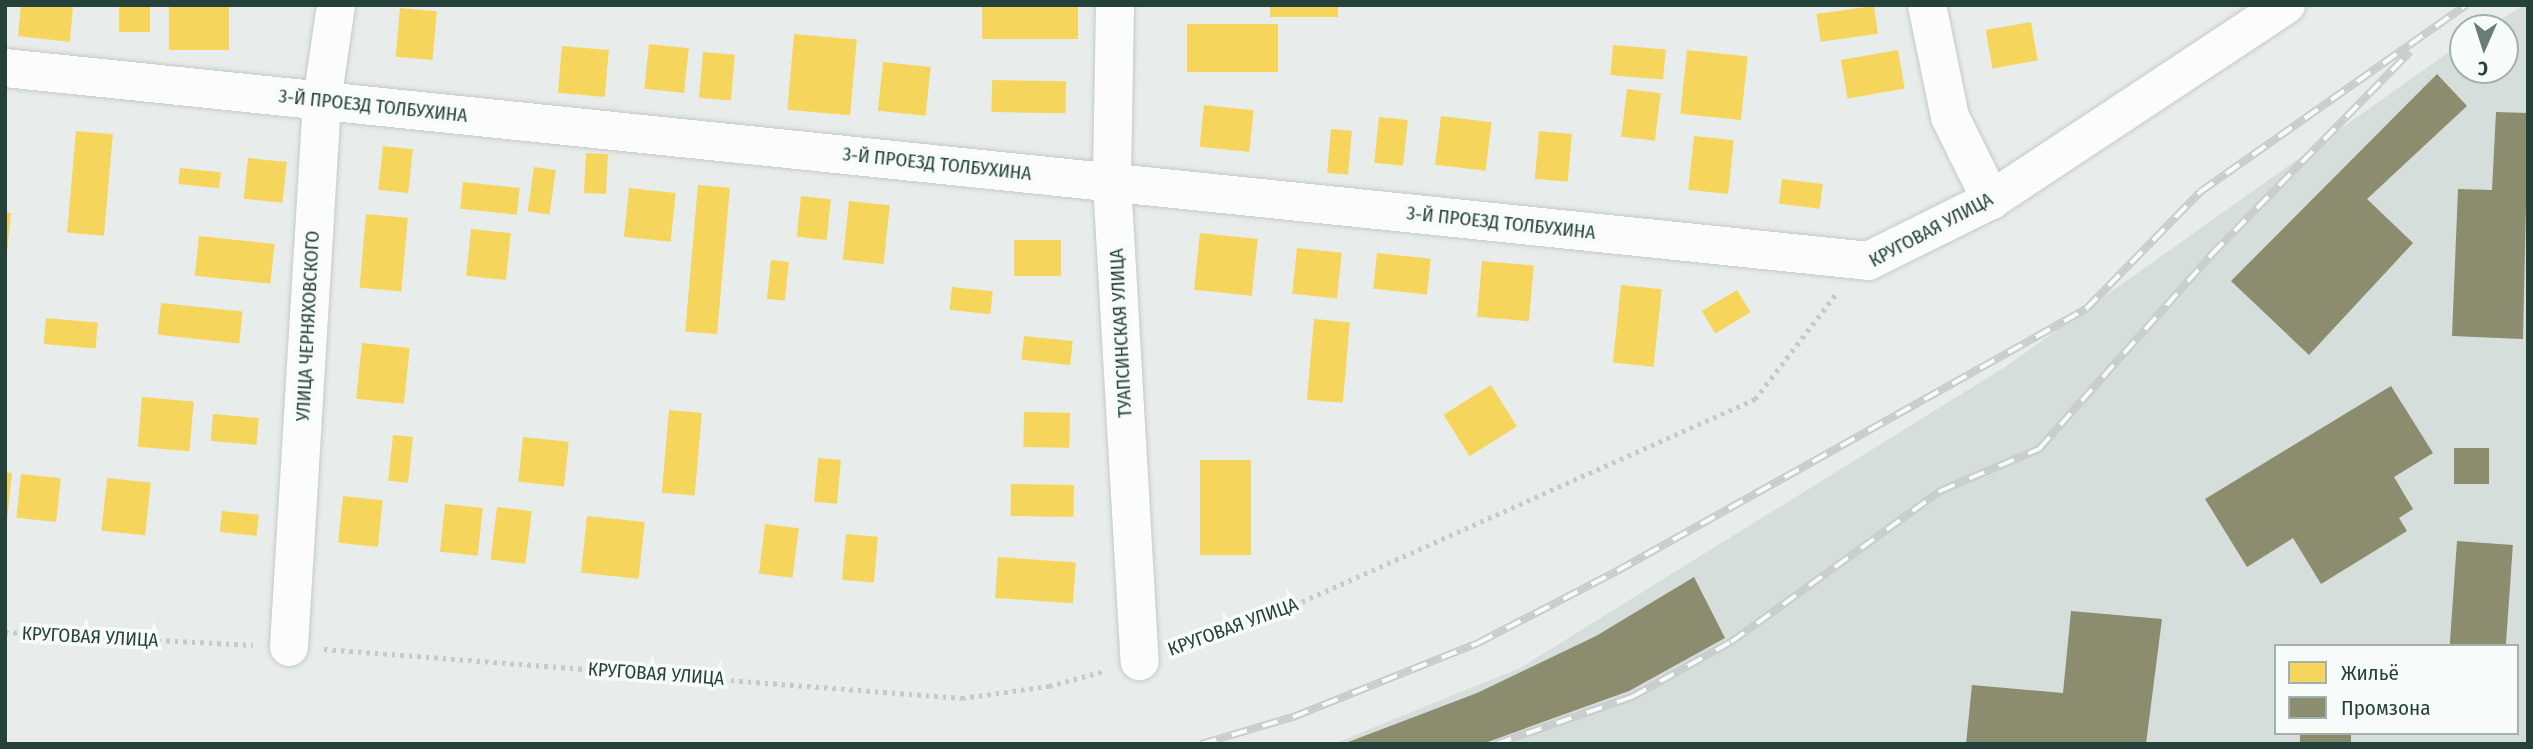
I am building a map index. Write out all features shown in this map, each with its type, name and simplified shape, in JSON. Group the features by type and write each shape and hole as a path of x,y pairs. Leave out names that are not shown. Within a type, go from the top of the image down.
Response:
{"street":[{"name":"УЛИЦА ЧЕРНЯХОВСКОГО","path":"289,647 322,101 336,5"},
{"name":"ТУАПСИНСКАЯ УЛИЦА","path":"1115,5 1112,182 1140,661"},
{"path":"1927,5 1950,117 1991,200"},
{"name":"КРУГОВАЯ УЛИЦА","path":"1868,261 1991,200 2286,5"},
{"name":"3-Й ПРОЕЗД ТОЛБУХИНА","path":"5,68 1868,261"}],"path":[{"name":"КРУГОВАЯ УЛИЦА","path":"5,632 289,647 962,698 1049,686 1140,661 1263,619 1755,399 1817,314 1868,261"}],"shaded area":[{"path":"2528,5 2528,744 1333,744 1520,668 2005,367 2449,52 2449,84 2519,84 2519,14 2509,14"}],"building: Жильё":[{"path":"21,5 73,5 70,42 18,36"},
{"path":"119,5 150,5 150,32 119,32"},
{"path":"169,5 229,5 229,50 169,50"},
{"path":"982,5 1078,5 1078,39 982,39"},
{"path":"1270,5 1338,5 1338,17 1270,17"},
{"path":"1874,6 1878,34 1820,42 1817,14"},
{"path":"400,8 437,11 433,60 396,57"},
{"path":"2031,22 2038,60 1992,68 1986,30"},
{"path":"1187,24 1278,24 1278,72 1187,72"},
{"path":"794,34 857,39 850,115 787,110"},
{"path":"649,44 689,48 684,93 644,89"},
{"path":"1613,45 1666,50 1663,80 1610,75"},
{"path":"562,46 609,50 605,97 558,93"},
{"path":"1687,50 1748,56 1741,120 1680,114"},
{"path":"1898,50 1905,88 1848,98 1841,60"},
{"path":"703,52 735,55 731,101 699,98"},
{"path":"883,62 931,67 926,116 878,111"},
{"path":"992,80 1066,81 1065,113 991,112"},
{"path":"1627,89 1661,93 1655,141 1621,137"},
{"path":"1204,105 1254,110 1249,152 1200,147"},
{"path":"1441,116 1492,122 1486,171 1435,165"},
{"path":"1379,117 1408,120 1403,166 1374,163"},
{"path":"1331,129 1352,131 1348,175 1327,173"},
{"path":"76,131 113,134 104,236 67,233"},
{"path":"1539,131 1572,134 1568,182 1535,179"},
{"path":"1694,136 1734,140 1728,194 1688,190"},
{"path":"383,146 413,149 408,193 378,190"},
{"path":"586,153 608,154 606,194 584,193"},
{"path":"248,158 287,162 283,203 244,199"},
{"path":"534,167 556,170 550,215 528,212"},
{"path":"180,168 221,172 219,188 178,184"},
{"path":"1782,179 1823,184 1820,209 1779,204"},
{"path":"463,182 520,188 517,215 460,209"},
{"path":"698,185 730,188 717,334 685,331"},
{"path":"629,188 676,193 671,242 624,237"},
{"path":"801,196 831,199 827,240 797,237"},
{"path":"849,201 890,205 884,264 843,260"},
{"path":"5,212 11,213 7,252 5,252"},
{"path":"366,214 408,218 401,291 360,288"},
{"path":"471,229 511,233 506,280 466,276"},
{"path":"1200,233 1258,239 1252,296 1194,290"},
{"path":"199,236 275,244 270,284 195,276"},
{"path":"1014,240 1061,240 1061,276 1014,276"},
{"path":"1297,248 1342,253 1337,298 1292,294"},
{"path":"1377,253 1431,259 1427,294 1373,289"},
{"path":"771,260 789,262 785,301 767,299"},
{"path":"1482,261 1534,266 1529,321 1477,317"},
{"path":"1621,285 1662,289 1654,367 1613,363"},
{"path":"952,287 993,291 990,314 950,310"},
{"path":"1737,290 1750,312 1715,333 1702,311"},
{"path":"161,303 243,312 239,343 158,335"},
{"path":"46,318 98,323 96,348 44,344"},
{"path":"1314,319 1350,322 1343,403 1307,400"},
{"path":"1024,336 1073,341 1070,365 1021,360"},
{"path":"362,343 410,348 404,404 356,399"},
{"path":"1491,385 1517,427 1469,456 1444,415"},
{"path":"142,397 194,402 189,451 138,447"},
{"path":"669,410 702,413 695,496 662,493"},
{"path":"1024,412 1070,413 1069,448 1023,447"},
{"path":"213,414 259,418 256,445 211,441"},
{"path":"393,435 413,437 408,483 388,481"},
{"path":"523,437 569,442 564,487 518,482"},
{"path":"818,458 841,460 837,504 814,502"},
{"path":"1200,460 1251,460 1251,555 1200,555"},
{"path":"5,472 12,473 7,520 5,520"},
{"path":"21,474 61,478 56,522 16,518"},
{"path":"107,478 151,483 145,535 101,531"},
{"path":"1011,484 1074,485 1073,517 1010,516"},
{"path":"343,496 383,500 378,547 338,543"},
{"path":"445,504 483,508 478,556 440,552"},
{"path":"497,507 532,511 525,564 491,560"},
{"path":"222,511 259,515 257,536 220,532"},
{"path":"587,516 645,522 639,579 581,573"},
{"path":"765,524 799,528 793,578 759,574"},
{"path":"846,534 878,537 874,583 842,580"},
{"path":"998,557 1076,562 1073,603 995,598"}],"building: Промзона":[{"path":"2437,74 2467,106 2367,199 2413,243 2309,355 2231,281"},
{"path":"2496,112 2528,113 2523,339 2452,336 2458,189 2492,190"},
{"path":"2391,386 2433,453 2394,477 2413,509 2399,518 2407,531 2321,584 2293,538 2247,567 2205,499"},
{"path":"2454,448 2489,448 2489,484 2454,484"},
{"path":"2457,541 2513,545 2506,644 2450,644"},
{"path":"1694,577 1725,638 1629,691 1482,744 1343,744 1477,693 1596,636"},
{"path":"2071,611 2162,619 2146,744 1966,744 1972,685 2063,693"},
{"path":"2300,735 2351,735 2351,744 2300,744"}],"railway":[{"path":"1201,744 1293,717 1478,643 1617,571 2086,309 2200,192 2466,5"},
{"path":"1496,744 1632,697 1731,642 1940,491 2039,449 2212,254 2410,52"}]}
